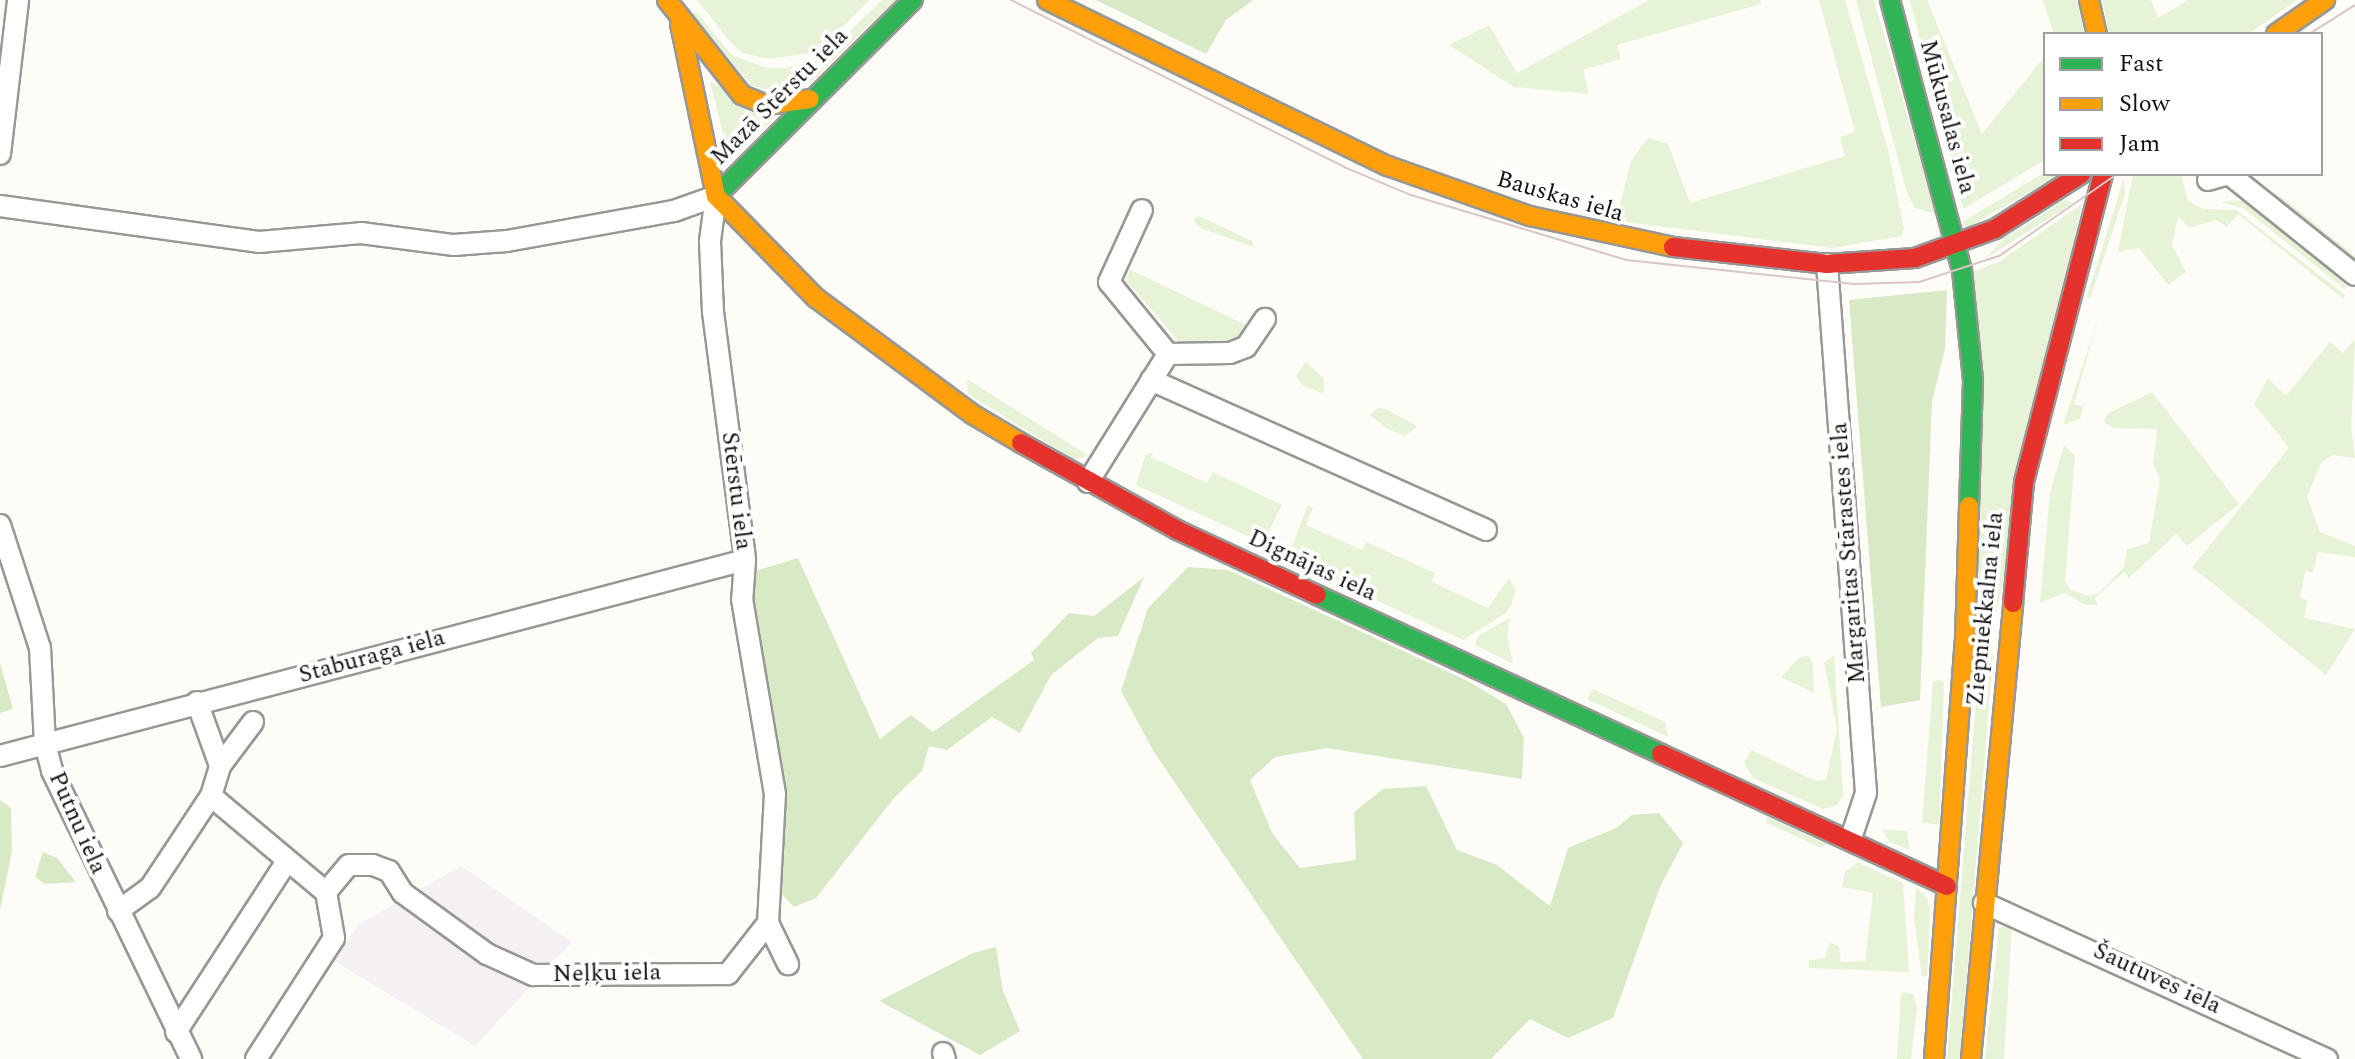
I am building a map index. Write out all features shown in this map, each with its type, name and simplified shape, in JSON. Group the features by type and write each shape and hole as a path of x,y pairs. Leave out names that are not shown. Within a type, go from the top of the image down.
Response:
{"main road":[{"name":"Mazā Stērstu iela","path":"716,196 810,99 913,0"},
{"name":"Bauskas iela","path":"1047,0 1354,152 1438,185 1599,236 1827,264 1915,258 1956,247 2078,176"},
{"name":"Mūkusalas iela","path":"1890,0 1956,247"},
{"path":"2089,0 2097,32"},
{"path":"2279,32 2325,0"},
{"name":"Stērstu iela","path":"673,8 742,95 767,105 810,99"},
{"name":"Stērstu iela","path":"673,8 716,196"},
{"name":"Ziepniekkalna iela","path":"1971,1059 2006,642 2027,467 2089,244 2103,176"},
{"name":"Dignājas iela","path":"716,196 816,298 863,335 972,414 1088,482 1177,530 1851,838 1947,886"},
{"name":"Ziepniekkalna iela","path":"1934,1059 1965,641 1975,441 1956,247"},
{"path":"1965,641 1986,622 1999,626 2006,642"}],"street":[{"path":"0,154 18,0"},
{"path":"2208,180 2222,176"},
{"path":"2231,176 2355,275"},
{"path":"0,206 259,242 361,233 454,245 507,241 674,211 716,196"},
{"name":"Stērstu iela","path":"716,196 710,241 713,312 745,560 742,599 775,794 768,923 788,964"},
{"path":"1142,210 1109,282 1168,354"},
{"name":"Margaritas Stārastes iela","path":"1827,264 1866,793 1851,838"},
{"path":"1168,354 1230,353 1246,347 1265,319"},
{"path":"1088,482 1168,354"},
{"path":"1151,380 1486,530"},
{"name":"Putnu iela","path":"0,525 40,648 45,744 52,771 191,1059"},
{"name":"Staburaga iela","path":"0,756 745,560"},
{"path":"197,702 220,766"},
{"path":"118,911 150,888 211,796 220,766 253,722"},
{"path":"211,796 326,892 334,938 256,1059"},
{"path":"176,1032 287,861"},
{"name":"Neļķu iela","path":"326,892 349,865 373,865 389,871 403,893 487,954 533,975 728,974 768,923"},
{"name":"Šautuves iela","path":"1984,903 2327,1059"}],"shaded area":[{"path":"461,866 572,942 475,1046 334,961 359,924"}],"green space":[{"path":"697,0 870,0 817,52 767,59 743,53 732,44"},
{"path":"882,0 896,0 810,83 778,92 752,86 692,14 696,12 732,55 767,68 785,68 820,60"},
{"path":"1096,0 1253,0 1226,20 1206,54"},
{"path":"1649,0 1760,0 1761,4 1617,45 1621,59 1583,70 1589,94 1514,87 1449,45 1489,25 1517,73"},
{"path":"1819,0 1845,0 1888,150 1904,228 1902,236 1832,248 1626,222 1618,213 1631,161 1648,138 1668,144 1690,203 1845,156 1840,137 1855,132"},
{"path":"1856,0 1874,0 1936,214 1915,208 1907,193"},
{"path":"1910,0 1927,0 1982,134 2043,58 2043,161 1963,209"},
{"path":"2043,0 2077,0 2084,32 2053,32"},
{"path":"2102,0 2151,0 2158,18 2188,0 2297,0 2251,32 2109,32"},
{"path":"710,81 769,118 770,123 729,158"},
{"path":"2043,173 2043,176 2058,176 1967,228 1962,222"},
{"path":"2133,176 2182,176 2188,201 2203,209 2236,210 2345,295 2343,299 2238,214 2227,227 2216,220 2189,228 2178,216 2172,245 2186,272 2168,285 2139,248 2118,252"},
{"path":"2124,178 2125,194 2090,299 2087,296"},
{"path":"2255,185 2282,197 2355,256 2355,264"},
{"path":"2065,200 2074,203 1983,260 2004,239"},
{"path":"2246,200 2340,276 2346,290 2243,208 2221,202"},
{"path":"2082,204 1997,611 1979,612 1973,272 2000,261"},
{"path":"1199,216 1252,241 1254,247 1200,228 1193,220"},
{"path":"1137,256 1131,270 1246,325 1259,309 1246,334 1240,341 1181,344 1126,280"},
{"path":"1947,290 1945,349 1932,401 1920,700 1881,707 1849,300"},
{"path":"2099,316 2074,404 2083,406 2080,419 2063,425"},
{"path":"2355,339 2351,427 2355,458 2332,455 2321,463 2307,497 2320,532 2355,546 2355,557 2318,552 2313,572 2305,571 2300,598 2307,600 2304,618 2355,629 2326,675 2192,567 2289,448 2254,404 2268,378 2286,396 2330,342 2343,353"},
{"path":"1306,362 1324,379 1324,394 1302,385 1296,376"},
{"path":"967,379 1089,456 1073,459 968,394"},
{"path":"2152,392 2239,504 2187,546 2176,534 2129,578 2124,572 2095,598 2097,605 2086,605 2064,593 2040,603 2050,493 2064,445 2075,456 2065,581 2071,590 2089,596 2099,593 2124,567 2127,549 2149,543 2160,479 2153,464 2157,429 2113,428 2104,422 2107,414"},
{"path":"1378,408 1386,409 1417,426 1405,436 1386,428 1370,415"},
{"path":"1153,452 1151,457 1207,483 1213,472 1282,505 1263,543 1136,485 1146,454"},
{"path":"1308,505 1313,508 1306,525 1362,550 1366,542 1435,573 1432,582 1488,608 1509,578 1516,590 1512,603 1506,613 1463,640 1287,559"},
{"path":"798,558 880,739 911,715 933,732 1034,660 1031,653 1069,613 1094,616 1144,577 1118,636 1098,638 1051,675 1020,733 992,717 947,750 929,746 922,771 894,798 816,898 794,907 775,887 786,792 750,600 752,572"},
{"path":"1188,567 1228,570 1466,680 1506,704 1524,738 1522,779 1327,748 1275,757 1250,780 1272,833 1300,868 1356,860 1354,812 1383,789 1426,786 1457,850 1497,865 1550,906 1568,848 1616,828 1632,815 1659,813 1683,843 1660,887 1613,1018 1568,1038 1530,1019 1491,1059 1363,1059 1154,752 1121,691 1148,608"},
{"path":"1510,618 1507,636 1513,664 1475,645 1478,636"},
{"path":"1987,650 1993,654 1960,1059 1947,1059 1980,652"},
{"path":"1834,655 1843,796 1837,805 1823,809 1753,778 1744,763 1751,750 1816,781 1826,780 1837,729 1824,662"},
{"path":"1809,656 1813,664 1814,693 1781,677 1800,657"},
{"path":"0,663 13,709 0,713"},
{"path":"1944,681 1939,825 1922,822 1933,682"},
{"path":"1593,689 1665,722 1668,737 1587,699"},
{"path":"0,800 11,808 12,851 0,910"},
{"path":"1766,816 1827,844 1821,848 1767,823"},
{"path":"1882,829 1907,831 1910,850 1889,842"},
{"path":"43,852 57,858 76,882 45,884 35,877"},
{"path":"1857,862 1903,883 1909,972 1809,968 1809,960 1825,958 1830,943 1839,946 1841,962 1865,961 1873,893 1842,887 1845,872"},
{"path":"1916,887 1927,898 1930,910 1927,976 1922,977 1914,919"},
{"path":"2012,924 2004,1059 1985,1059 1999,928"},
{"path":"996,947 1003,991 1020,1031 980,1055 879,1001 973,953"},
{"path":"1901,992 1913,994 1917,1007 1911,1059 1897,1059"}],"tram line":[{"path":"1011,0 1344,167 1411,195 1626,260 1854,284 1919,282 1999,256 2114,176"},
{"path":"2312,32 2355,5"}],"traffic: fast":[{"path":"716,196 913,0"},
{"path":"1890,0 1962,270 1973,381 1969,506"},
{"path":"1317,595 1661,754"}],"traffic: slow":[{"path":"667,0 742,95 767,105 810,99"},
{"path":"1047,0 1388,166 1530,216 1673,247"},
{"path":"2089,0 2097,32"},
{"path":"2279,32 2325,0"},
{"path":"680,24 716,196"},
{"path":"716,196 816,298 972,414 1021,443"},
{"path":"1934,1059 1965,641 1969,506"},
{"path":"1971,1059 2013,603"}],"traffic: jam":[{"path":"1673,247 1827,264 1915,258 1995,229 2078,176"},
{"path":"2013,603 2024,482 2102,176"},
{"path":"1021,443 1177,530 1317,595"},
{"path":"1661,754 1947,886"}]}
